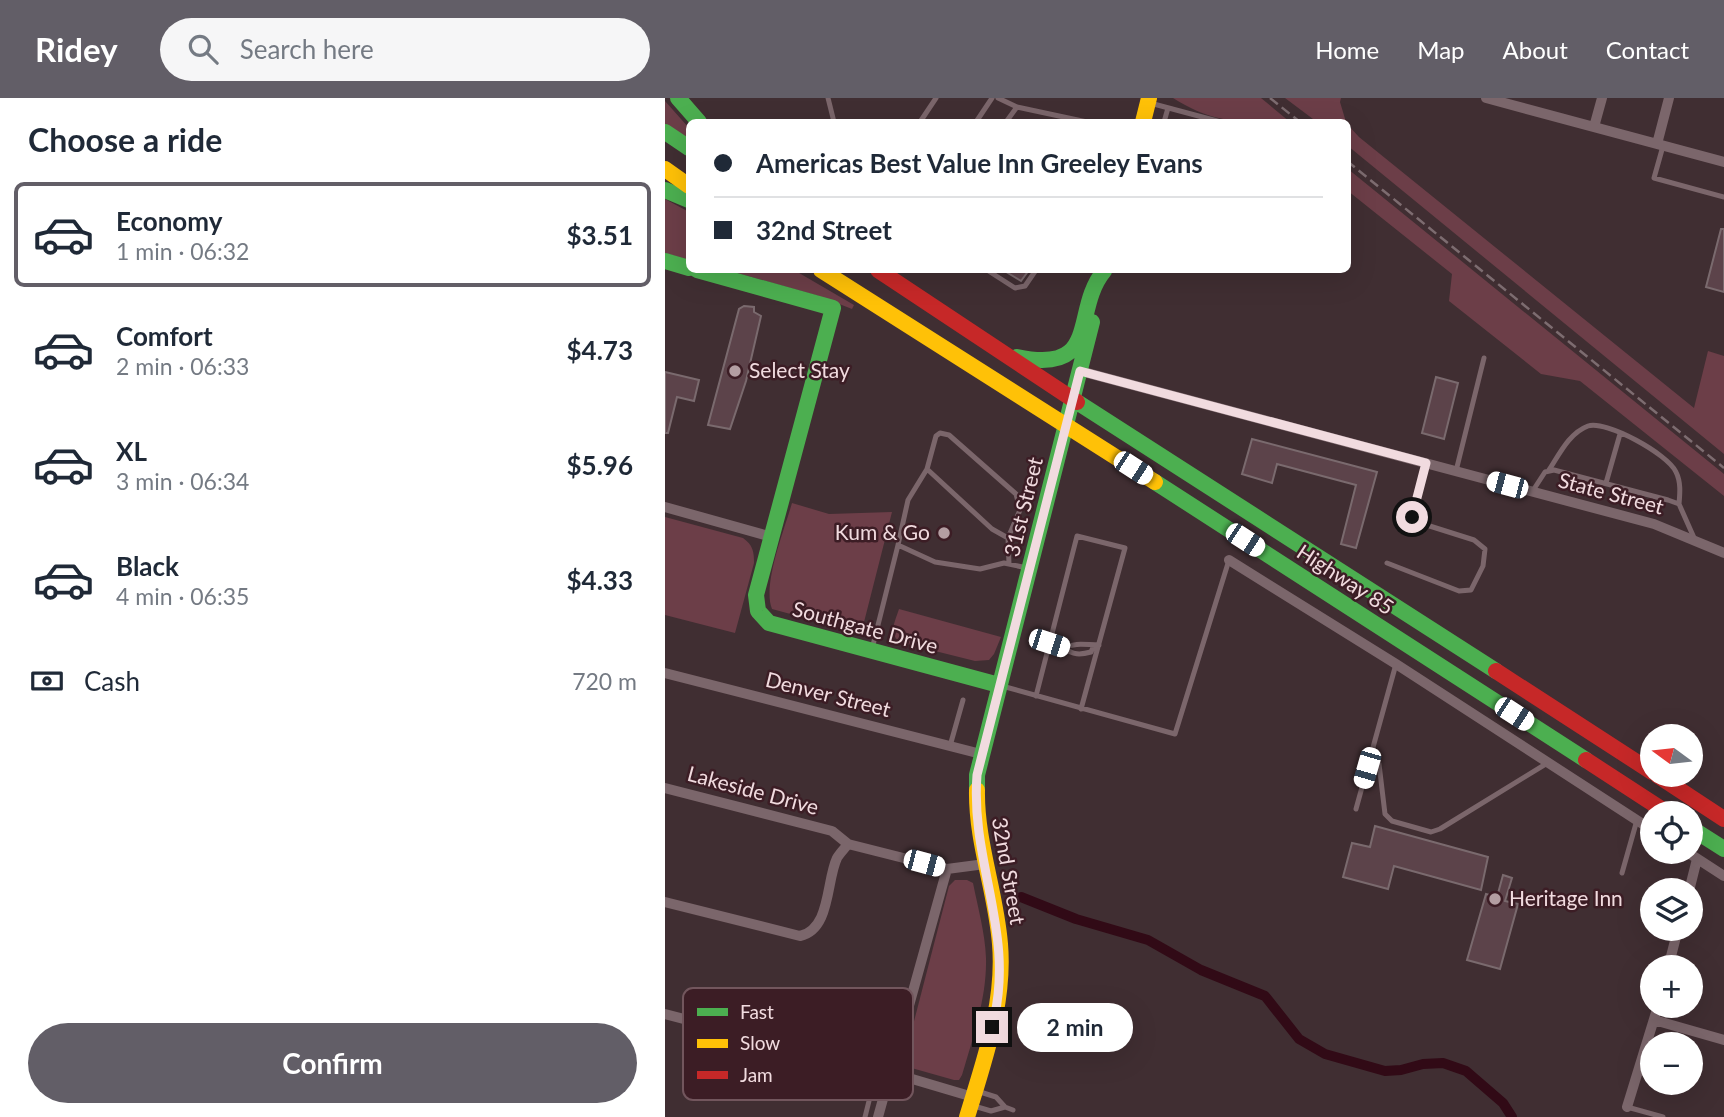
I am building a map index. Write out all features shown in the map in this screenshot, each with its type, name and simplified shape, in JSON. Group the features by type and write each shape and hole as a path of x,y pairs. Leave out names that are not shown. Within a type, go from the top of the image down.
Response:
{"main road":[{"path":"678,98 696,119"},
{"path":"1144,119 1149,100"},
{"path":"665,132 686,146"},
{"path":"665,169 686,184"},
{"path":"665,190 686,199"},
{"path":"665,261 686,267"},
{"name":"Southgate Drive","path":"708,273 834,308 757,595 756,606 761,617 769,623 999,685"},
{"name":"Highway 85","path":"826,273 1649,801"},
{"name":"Highway 85","path":"883,273 1074,400 1640,764"},
{"path":"1009,355 1048,362 1066,355 1082,336 1094,284 1103,273"},
{"name":"31st Street","path":"981,754 1074,400 1104,273"},
{"name":"32nd Street","path":"972,1102 997,1010 1000,989 1000,942 976,818 975,796 981,754"},
{"path":"1677,788 1724,819"},
{"path":"1703,836 1724,849"}],"street":[{"path":"1486,98 1724,162"},
{"path":"1594,127 1602,98"},
{"path":"1660,145 1669,98"},
{"name":"State Street","path":"1080,371 1654,524 1724,552"},
{"path":"665,507 772,537"},
{"path":"1229,560 1640,822"},
{"name":"Denver Street","path":"665,673 981,754"},
{"name":"Lakeside Drive","path":"665,788 832,831 848,844"},
{"path":"665,902 800,936 810,934 819,923 838,857 848,844 947,869 985,864"},
{"path":"1703,863 1724,876"},
{"path":"913,993 947,869"},
{"path":"665,1014 683,1019"},
{"path":"1627,1107 1654,1020 1724,1040"},
{"path":"913,1081 972,1102"},
{"path":"878,1117 883,1100"}],"lane":[{"path":"828,98 833,119"},
{"path":"922,119 936,98"},
{"path":"978,119 992,98"},
{"path":"998,98 1017,107 1071,119"},
{"path":"1149,100 1210,119"},
{"path":"1008,119 1017,107"},
{"path":"1165,119 1168,108"},
{"path":"1660,145 1654,178 1724,197"},
{"path":"993,273 1015,288 1025,286 1032,273"},
{"path":"1456,471 1484,358"},
{"path":"1532,492 1541,476 1549,470 1572,437 1584,428 1597,425 1641,442 1675,470 1680,487 1679,504 1695,540"},
{"path":"871,652 908,500 927,470 936,436 940,433 949,435 1016,494 1020,510 1008,538 1009,564"},
{"path":"1606,483 1619,434"},
{"path":"1387,563 1459,591 1471,590 1483,566 1485,549 1474,540 1417,522 1412,517 1426,463"},
{"path":"927,470 992,529 1008,538"},
{"path":"1549,470 1679,504"},
{"path":"1035,696 1077,536 1125,548 1096,645 1081,709"},
{"path":"898,545 935,562 980,569 1009,564 1030,569"},
{"path":"999,685 1175,734 1229,560"},
{"path":"1049,643 1064,648 1071,654 1091,652 1096,645"},
{"path":"1064,648 1089,643 1096,645"},
{"path":"1356,809 1396,664"},
{"path":"950,746 963,700"},
{"path":"1373,748 1379,764 1385,814 1392,821 1431,832 1440,830 1549,762"},
{"path":"1622,873 1637,820"},
{"path":"972,1102 996,1097 1005,1107 1013,1110"},
{"path":"865,1117 869,1100"},
{"path":"972,1102 991,1111 1005,1107"},
{"path":"1627,1107 1663,1117"}],"shaded area":[{"path":"1173,98 1261,98 1286,119 1225,119 1188,107"},
{"path":"1285,98 1341,98 1345,119 1313,119"},
{"path":"665,101 686,125 686,139 665,125"},
{"path":"1351,128 1694,408 1708,351 1724,356 1724,454 1351,148"},
{"path":"1351,171 1724,474 1724,496 1580,381 1541,374 1449,301 1452,274 1351,193"},
{"path":"665,199 686,210 686,259 665,253"},
{"path":"737,273 799,273 854,305 852,309 819,296"},
{"path":"792,503 829,514 892,512 862,630 857,632 772,609 772,572"},
{"path":"665,517 743,538 751,546 754,563 735,633 665,615"},
{"path":"899,609 1001,637 989,660 975,661 907,644 904,646 893,630"},
{"path":"955,880 973,883 986,958 979,1017 959,1080 913,1068 913,1025 949,886"}],"building":[{"path":"1721,229 1724,229 1724,292 1706,287"},
{"path":"1008,273 1027,273 1021,281"},
{"name":"Select Stay","path":"744,306 754,307 754,312 761,316 746,381 730,429 708,425 739,309"},
{"path":"665,372 699,380 694,401 677,397 668,433 665,433"},
{"path":"1436,377 1458,383 1444,439 1422,433"},
{"path":"1252,439 1377,472 1356,548 1341,544 1356,485 1277,464 1272,483 1242,474"},
{"name":"Heritage Inn","path":"1375,826 1488,857 1481,890 1394,866 1388,889 1343,877 1352,843 1370,847"},
{"path":"1503,875 1512,878 1505,901 1518,904 1500,969 1467,960 1486,894 1497,897"}],"waterway":[{"path":"1021,897 1076,919 1148,940 1201,970 1265,996 1299,1039 1325,1054 1385,1071 1443,1063 1466,1071 1503,1103 1512,1117"}],"railway":[{"path":"1270,98 1296,119"},
{"path":"1351,164 1724,468"}],"traffic: fast":[{"path":"678,98 696,119"},
{"path":"665,132 686,146"},
{"path":"665,190 686,199"},
{"path":"665,261 686,267"},
{"path":"708,273 833,308 756,595 758,611 769,623 999,685"},
{"path":"1017,357 1044,360 1062,357 1073,348 1080,336 1094,287 1103,273"},
{"path":"977,790 977,775 1092,322"},
{"path":"1077,402 1496,671"},
{"path":"1155,482 1586,760"},
{"path":"1703,836 1724,849"}],"traffic: slow":[{"path":"1144,119 1149,98"},
{"path":"665,169 686,184"},
{"path":"826,273 1155,482"},
{"path":"967,1117 992,1032 1001,966 998,925 980,829 977,790"}],"traffic: jam":[{"path":"883,273 1077,402"},
{"path":"1496,671 1640,764"},
{"path":"1586,760 1649,801"},
{"path":"1677,788 1724,819"}],"place":[{"name":"Select Stay","path":"735,371"},
{"name":"Kum & Go","path":"944,533"},
{"name":"Heritage Inn","path":"1495,899"}],"route":[{"path":"992,1027 1000,989 1000,942 976,818 977,775 1080,371 1426,463 1412,517"}]}
